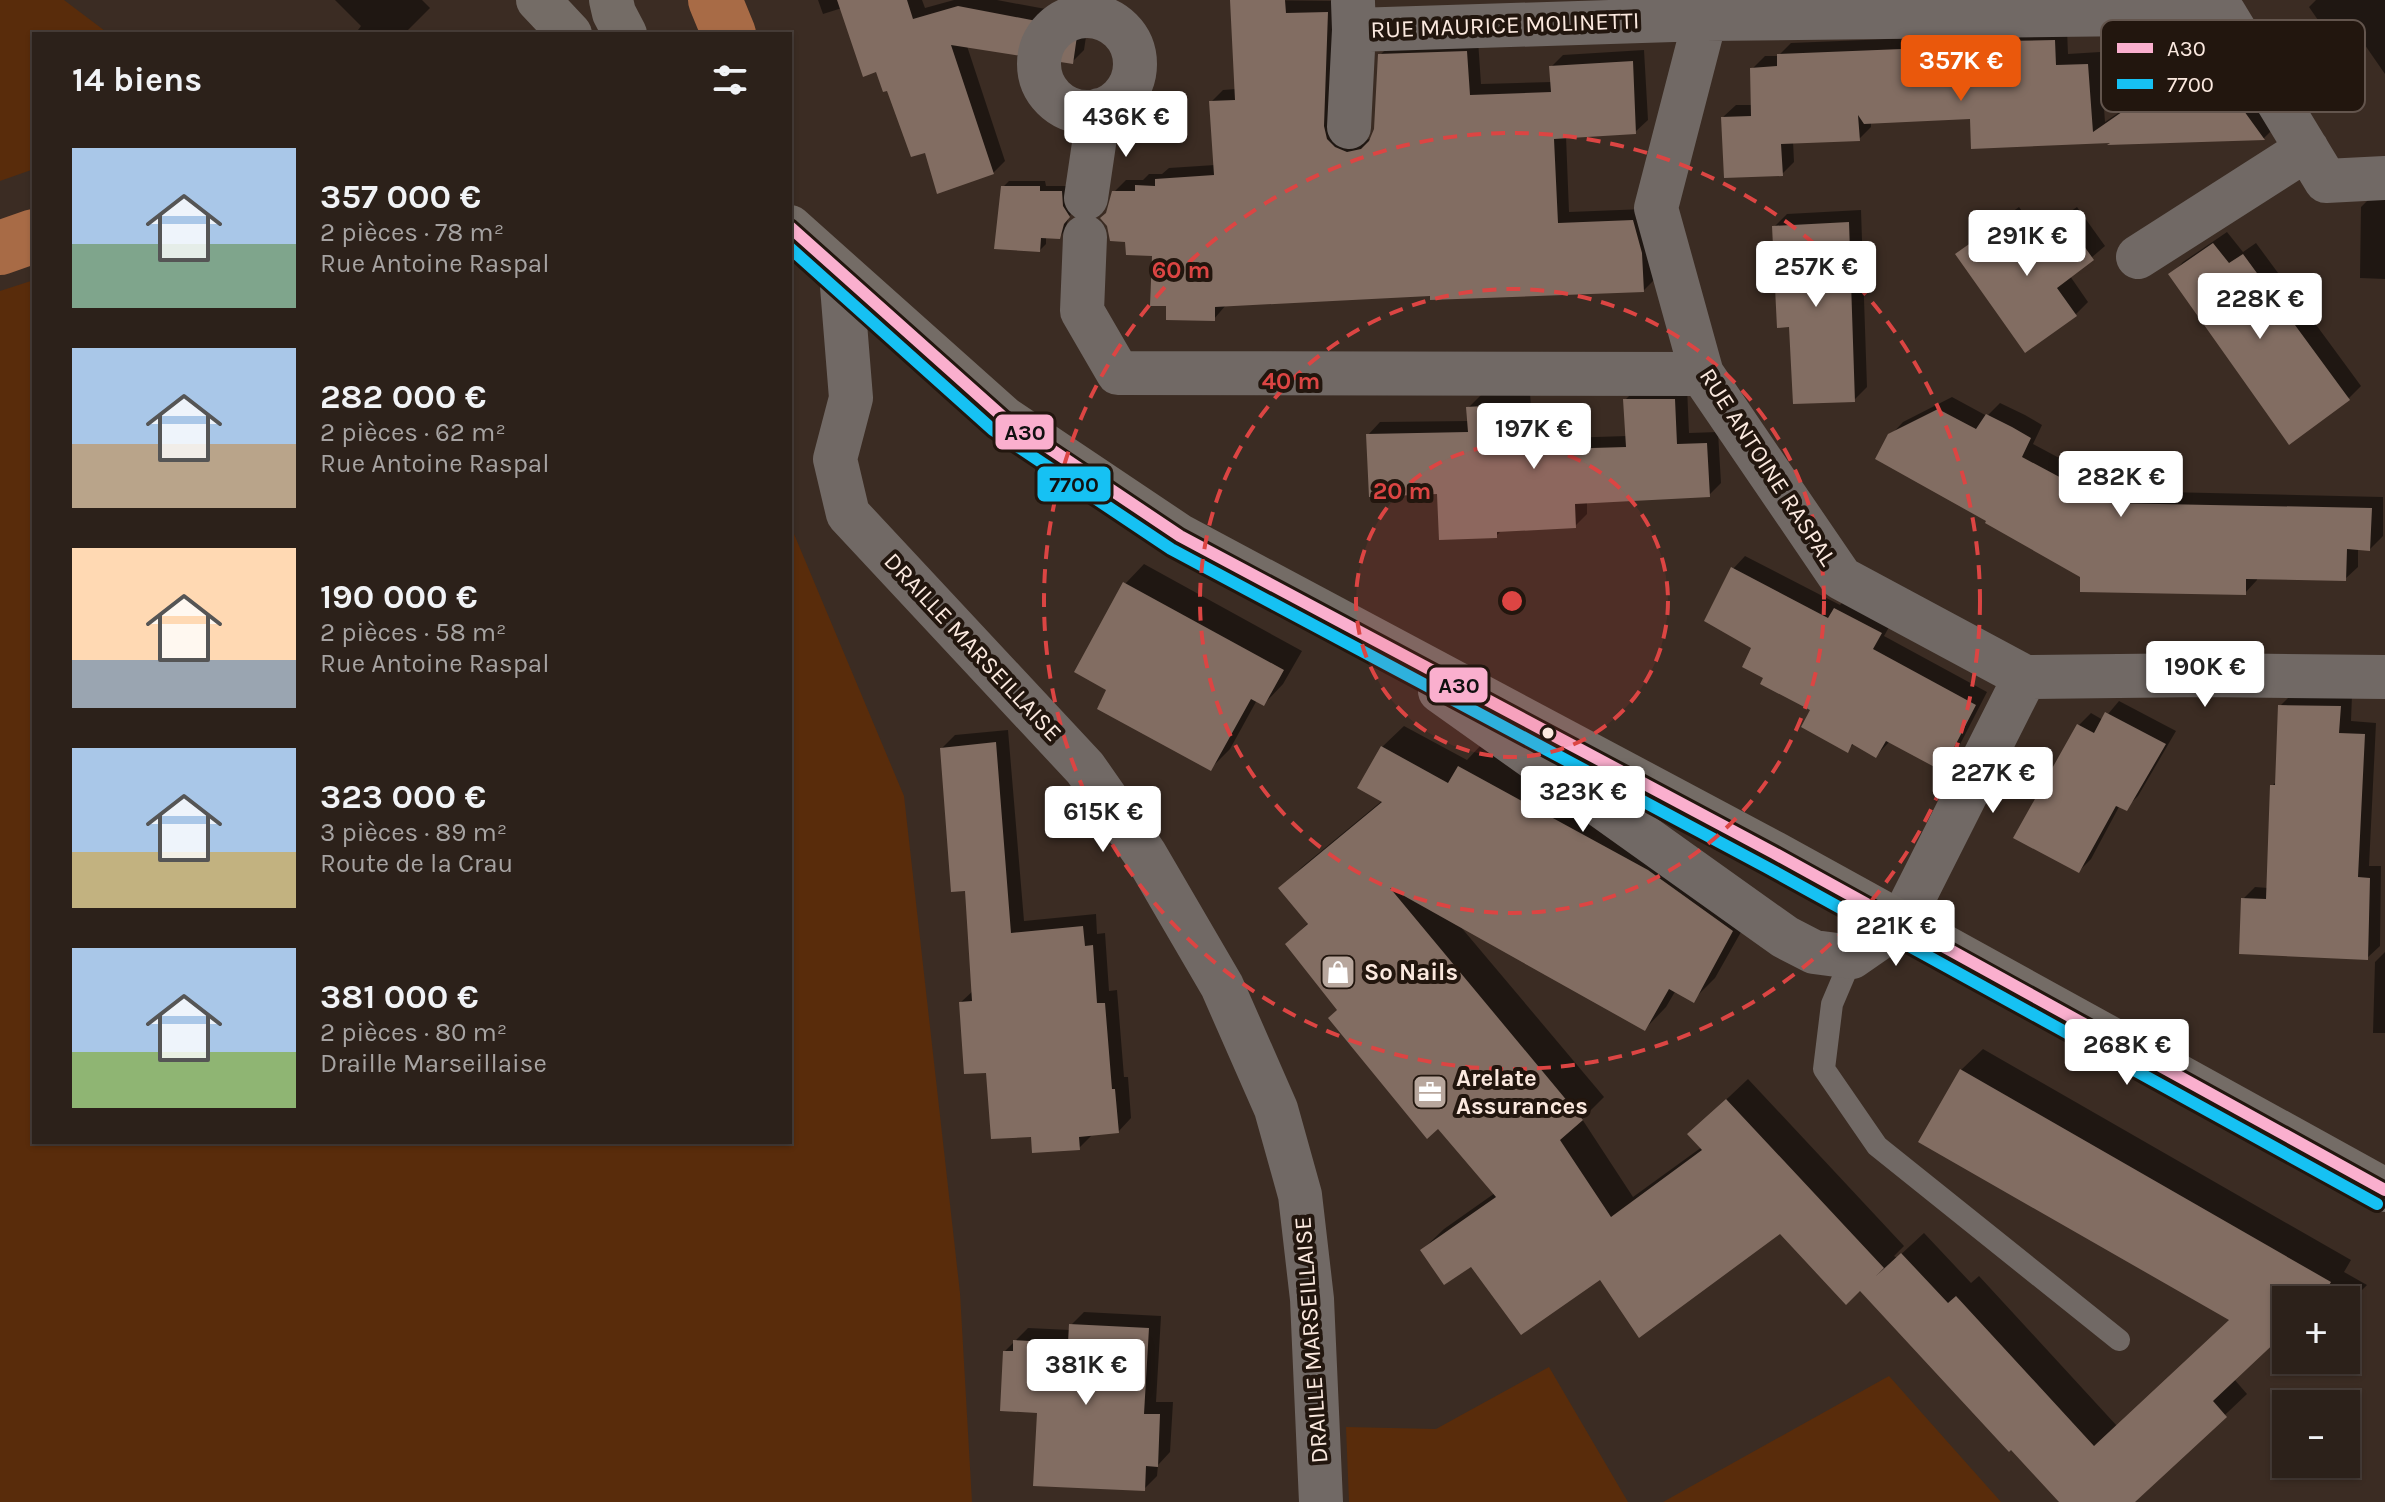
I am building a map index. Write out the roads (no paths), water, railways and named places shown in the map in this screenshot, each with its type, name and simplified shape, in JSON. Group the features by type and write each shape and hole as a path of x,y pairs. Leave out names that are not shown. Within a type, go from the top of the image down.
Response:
{"main road":[{"path":"538,0 568,32"},
{"path":"611,0 624,32"},
{"path":"792,229 1004,418 1180,536 1901,923 2385,1190"}],"street":[{"path":"1705,19 2224,13 2228,20"},
{"name":"RUE MAURICE MOLINETTI","path":"1349,127 1353,15 1705,19"},
{"name":"RUE ANTOINE RASPAL","path":"1705,19 1656,208 1702,374 1841,578 2025,677 2385,677"},
{"path":"1099,110 1086,218 1082,311 1118,373 1702,374"},
{"path":"2284,112 2326,181 2385,178"},
{"path":"2138,257 2307,149"},
{"name":"DRAILLE MARSEILLAISE","path":"841,274 851,398 835,459 848,514 1085,768 1145,854 1222,986 1276,1109 1302,1210 1312,1299 1321,1502"},
{"path":"1349,626 1785,937 1814,952 1852,957 1901,923 2025,677"}],"lane":[{"path":"1852,957 1832,1004 1824,1069 1877,1146 2119,1340"}],"waterway":[{"path":"715,0 728,32"},
{"path":"0,248 32,237"}],"place":[{"name":"So Nails","path":"1338,972"},
{"name":"Arelate Assurances","path":"1430,1092"}]}
